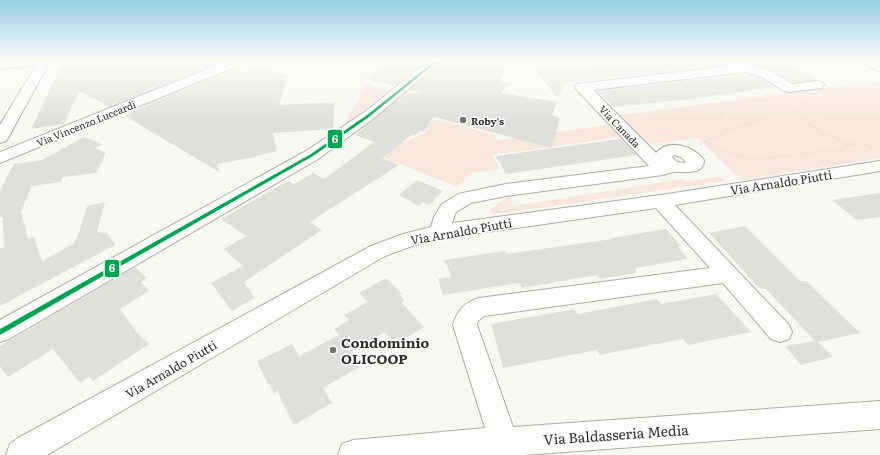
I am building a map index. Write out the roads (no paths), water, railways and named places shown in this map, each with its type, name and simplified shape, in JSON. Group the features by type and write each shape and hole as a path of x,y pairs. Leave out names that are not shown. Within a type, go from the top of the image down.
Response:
{"street":[{"path":"0,138 33,81"},
{"name":"Via Vincenzo Luccardi","path":"0,158 188,81"},
{"path":"0,332 312,155 368,116 411,81"},
{"name":"Via Canada","path":"439,232 449,208 465,198 506,190 668,168 582,87 632,81"},
{"name":"Via Canada","path":"778,81 789,88 817,85"},
{"name":"Via Arnaldo Piutti","path":"21,455 378,251 410,238 439,232 661,201 879,159"},
{"name":"Via Canada","path":"464,229 478,211 506,190"},
{"path":"661,201 780,332"},
{"path":"504,442 465,325 466,319 473,310 479,307 728,274"},
{"name":"Via Baldasseria Media","path":"353,455 504,442 880,415"}],"place":[{"name":"Roby's","path":"463,120"},
{"name":"Condominio OLICOOP","path":"333,350"}]}
